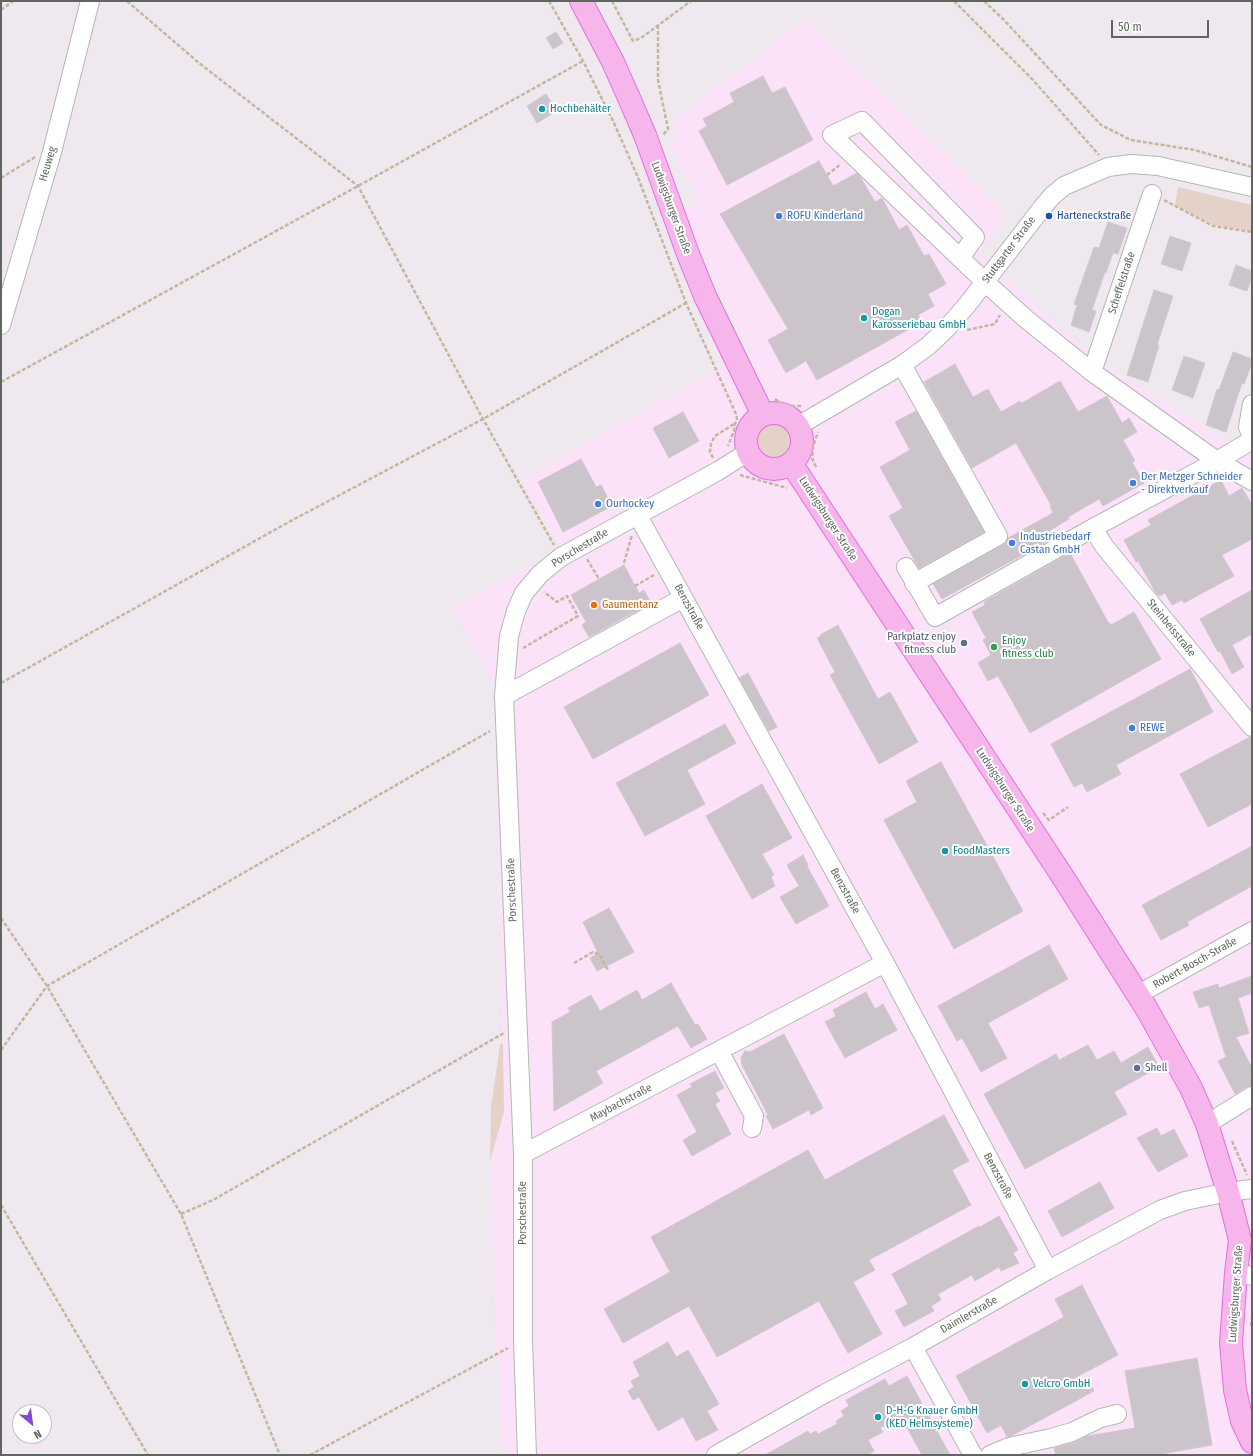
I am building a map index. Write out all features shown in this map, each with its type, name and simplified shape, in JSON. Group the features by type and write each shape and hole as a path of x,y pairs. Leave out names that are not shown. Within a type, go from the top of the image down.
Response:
{"main road":[{"name":"Ludwigsburger Straße","path":"581,1 598,32 645,135 688,254 705,296 767,405"},
{"path":"733,462 747,431 767,405 773,413 780,413 793,420 810,424 802,440 798,456 803,470"},
{"path":"733,462 753,460 766,468 777,469 787,466 803,470"},
{"name":"Ludwigsburger Straße","path":"803,470 1137,995 1191,1088 1207,1124 1228,1192 1240,1240 1244,1274 1232,1343 1235,1390 1242,1421 1252,1442"}],"street":[{"name":"Heuweg","path":"1,325 52,152 90,1"},
{"path":"960,258 975,237 862,121 832,135 960,258 985,282 1026,320 1092,372 1217,461 1252,481"},
{"name":"Stuttgarter Straße","path":"810,424 902,365 928,346 947,328 1052,196 1071,183 1108,167 1130,164 1158,166 1252,187"},
{"name":"Scheffelstraße","path":"1092,372 1152,194"},
{"path":"902,365 998,536 910,575 941,613 1217,461 1252,440"},
{"path":"1252,404 1248,427 1252,436"},
{"name":"Porschestraße","path":"527,1455 523,1340 524,1154 504,696 509,636 516,611 524,593 540,574 561,557 733,462"},
{"name":"Benzstraße","path":"637,514 885,963 1048,1270"},
{"name":"Steinbeisstraße","path":"1093,528 1104,546 1252,727"},
{"path":"504,696 684,598"},
{"name":"Robert-Bosch-Straße","path":"1137,995 1252,931"},
{"name":"Maybachstraße","path":"524,1154 885,963"},
{"path":"719,1051 754,1116 752,1128"},
{"path":"1207,1124 1252,1096"},
{"name":"Daimlerstraße","path":"716,1455 824,1394 913,1348 1048,1270 1160,1210 1185,1201 1228,1192 1252,1189"},
{"path":"913,1348 973,1455"},
{"path":"990,1455 1009,1447 1052,1438 1072,1432 1101,1418 1117,1414"}],"path":[{"path":"1,10 13,1"},
{"path":"127,1 199,62 358,186 483,419 561,557"},
{"path":"549,1 583,62 614,123 637,175 686,303 736,414 737,419 734,424 714,436 710,443 710,452 733,462 740,475 788,488 812,458 815,437 804,406 782,404 767,405"},
{"path":"612,1 633,41 641,38 691,1"},
{"path":"954,1 1033,80 1099,155"},
{"path":"984,1 1004,20 1101,125 1131,140 1195,150 1252,167"},
{"path":"658,25 658,80 668,129 660,137"},
{"path":"1,382 583,62"},
{"path":"1,178 34,157 52,152"},
{"path":"1152,194 1213,226 1252,232"},
{"path":"1,683 287,522 483,419 686,303"},
{"path":"624,563 637,514"},
{"path":"580,546 599,579"},
{"path":"636,586 667,568"},
{"path":"507,657 578,616 567,596 557,602 532,583"},
{"path":"1,1050 47,986 505,724"},
{"path":"1041,810 1049,820 1068,807"},
{"path":"1,918 47,986 181,1214 280,1455"},
{"path":"574,963 593,952 599,954 608,970"},
{"path":"181,1214 213,1200 518,1024"},
{"path":"1,1205 148,1455"},
{"path":"1250,1332 1252,1318"},
{"path":"310,1455 523,1340"}],"shaded area":[{"path":"808,18 1003,211 997,229 980,253 1094,357 1252,458 1252,1455 502,1455 498,1359 496,1347 490,1161 504,1112 495,731 498,691 452,608 561,549 522,479 710,374 753,354 717,286 684,210 700,201 667,140 679,133 673,120"},
{"path":"1178,187 1252,205 1252,231 1214,225 1175,205"},
{"path":"774,419 789,425 795,440 789,455 774,461 759,455 753,440 759,425"},
{"path":"503,1043 504,1112 490,1161 491,1107 500,1045"}],"building":[{"path":"556,32 563,43 553,49 546,38"},
{"path":"763,76 772,93 785,87 813,140 727,185 699,131 707,126 703,119 734,102 730,93"},
{"name":"Hochbehälter","path":"546,94 557,111 537,123 527,106"},
{"path":"819,161 833,186 857,173 875,202 882,198 899,230 907,225 924,256 929,254 946,284 928,294 934,306 918,315 922,322 817,380 806,361 786,373 768,340 788,329 720,214"},
{"path":"1108,222 1127,228 1118,254 1113,253 1106,273 1105,272 1092,310 1096,311 1089,332 1071,325 1077,305 1074,304 1094,247 1099,248"},
{"path":"1170,236 1191,243 1182,271 1161,264"},
{"path":"1236,265 1252,271 1252,276 1247,291 1229,285"},
{"path":"1154,290 1173,296 1157,345 1159,345 1148,382 1127,375"},
{"path":"1233,352 1252,359 1252,363 1244,384 1242,383 1226,432 1206,425 1217,389 1219,390"},
{"path":"1184,356 1205,363 1193,398 1172,390"},
{"path":"955,364 973,397 988,389 1001,412 1020,401 1022,403 1060,381 1078,412 1107,396 1122,423 1129,418 1137,432 1123,440 1135,461 1132,462 1144,483 1103,506 1099,499 1068,517 1069,519 1049,531 1053,538 942,599 933,584 1003,545 1008,538 1053,513 1050,506 1051,505 1016,443 972,468 924,382"},
{"path":"916,411 984,532 919,568 889,516 903,508 880,467 910,450 895,422"},
{"path":"683,412 699,441 669,458 653,428"},
{"path":"581,459 596,487 601,485 612,506 563,532 538,482"},
{"path":"1221,480 1229,496 1242,488 1252,505 1252,539 1222,555 1234,576 1184,603 1182,600 1172,605 1165,593 1159,596 1156,593 1124,540 1151,525 1148,520"},
{"path":"1070,553 1109,624 1110,623 1111,625 1134,612 1161,659 1030,733 998,676 988,681 978,663 991,655 983,640 986,638 972,612 985,605 984,602"},
{"path":"624,565 639,593 644,590 651,603 589,637 582,625 586,622 571,595"},
{"path":"1252,590 1252,634 1232,645 1244,667 1232,674 1200,619"},
{"path":"838,625 878,699 890,692 918,742 879,764 830,675 835,672 817,638"},
{"path":"680,643 709,695 593,759 564,707"},
{"name":"REWE","path":"1190,669 1213,712 1116,765 1121,774 1087,792 1082,783 1074,787 1051,744"},
{"path":"748,673 777,727 769,731 739,678"},
{"path":"725,724 736,743 687,770 705,804 645,836 616,783"},
{"path":"1252,737 1252,804 1208,827 1180,774"},
{"name":"FoodMasters","path":"941,762 1023,911 954,949 884,820 917,802 906,781"},
{"path":"762,784 792,838 762,854 774,875 771,877 775,886 752,899 706,816"},
{"path":"1252,846 1252,886 1187,922 1189,925 1161,940 1142,905"},
{"path":"803,855 808,865 807,866 829,906 796,924 780,897 799,886 787,865"},
{"path":"609,908 634,952 597,971 590,958 598,953 583,922"},
{"path":"1049,945 1068,979 988,1023 1007,1058 981,1072 962,1038 957,1041 938,1006"},
{"path":"1252,976 1252,993 1238,998 1249,1033 1236,1037 1252,1068 1252,1086 1246,1087 1235,1094 1218,1061 1226,1057 1209,1005 1199,1008 1193,992 1218,984 1219,988"},
{"path":"671,983 695,1025 698,1024 707,1039 691,1048 678,1026 596,1071 603,1083 554,1111 552,1022 570,1012 568,1008 591,995 600,1011 637,990 642,1000"},
{"path":"866,992 875,1009 883,1004 897,1030 845,1058 825,1022 836,1016 833,1010"},
{"path":"784,1034 823,1108 811,1115 809,1110 773,1129 766,1116 768,1115 742,1065 741,1057 745,1051 750,1052"},
{"path":"1088,1045 1097,1060 1114,1051 1121,1063 1148,1047 1159,1067 1114,1092 1127,1114 1025,1169 984,1094 1056,1054 1059,1060"},
{"path":"715,1071 724,1088 715,1093 720,1101 715,1104 731,1134 692,1156 683,1140 697,1132 677,1095 692,1087 690,1084"},
{"path":"944,1115 969,1161 952,1170 971,1205 869,1260 875,1270 853,1282 882,1334 848,1353 819,1301 717,1357 689,1306 623,1343 604,1309 670,1272 651,1237 808,1150 825,1180"},
{"path":"1157,1128 1161,1136 1174,1129 1188,1156 1158,1172 1137,1138"},
{"path":"1100,1182 1114,1208 1062,1237 1048,1211"},
{"path":"999,1216 1018,1250 1013,1253 1019,1263 1001,1271 999,1267 975,1281 972,1275 938,1294 941,1300 931,1306 934,1311 904,1327 895,1311 908,1304 892,1274"},
{"name":"Velcro GmbH","path":"1082,1285 1118,1355 1067,1382 1087,1378 1094,1391 1013,1435 1007,1437 1001,1425 987,1433 956,1376 1064,1317 1055,1299"},
{"path":"668,1342 676,1357 688,1350 719,1404 707,1411 718,1430 696,1441 683,1417 658,1431 639,1397 633,1400 628,1391 634,1387 631,1381 640,1376 633,1362"},
{"path":"1197,1358 1212,1445 1156,1455 1056,1455 1054,1448 1075,1442 1088,1436 1135,1428 1125,1371"},
{"path":"907,1376 950,1455 922,1455 901,1417 880,1428 883,1432 868,1440 874,1451 867,1455 765,1455 808,1431 810,1434 816,1431 818,1434 837,1424 836,1421 844,1416 841,1411 849,1406 846,1400 885,1379 889,1386"}],"place":[{"name":"Hochbehälter","path":"542,109"},
{"name":"ROFU Kinderland","path":"779,216"},
{"name":"Harteneckstraße","path":"1049,216"},
{"name":"Dogan Karosseriebau GmbH","path":"864,318"},
{"name":"Der Metzger Schneider - Direktverkauf","path":"1133,483"},
{"name":"Ourhockey","path":"598,504"},
{"name":"Industriebedarf Castan GmbH","path":"1012,543"},
{"name":"Gaumentanz","path":"594,605"},
{"name":"Parkplatz enjoy fitness club","path":"964,643"},
{"name":"Enjoy fitness club","path":"994,647"},
{"name":"REWE","path":"1132,728"},
{"name":"FoodMasters","path":"945,851"},
{"name":"Shell","path":"1137,1068"},
{"name":"Velcro GmbH","path":"1025,1384"},
{"name":"D-H-G Knauer GmbH (KED Helmsysteme)","path":"878,1417"}]}
